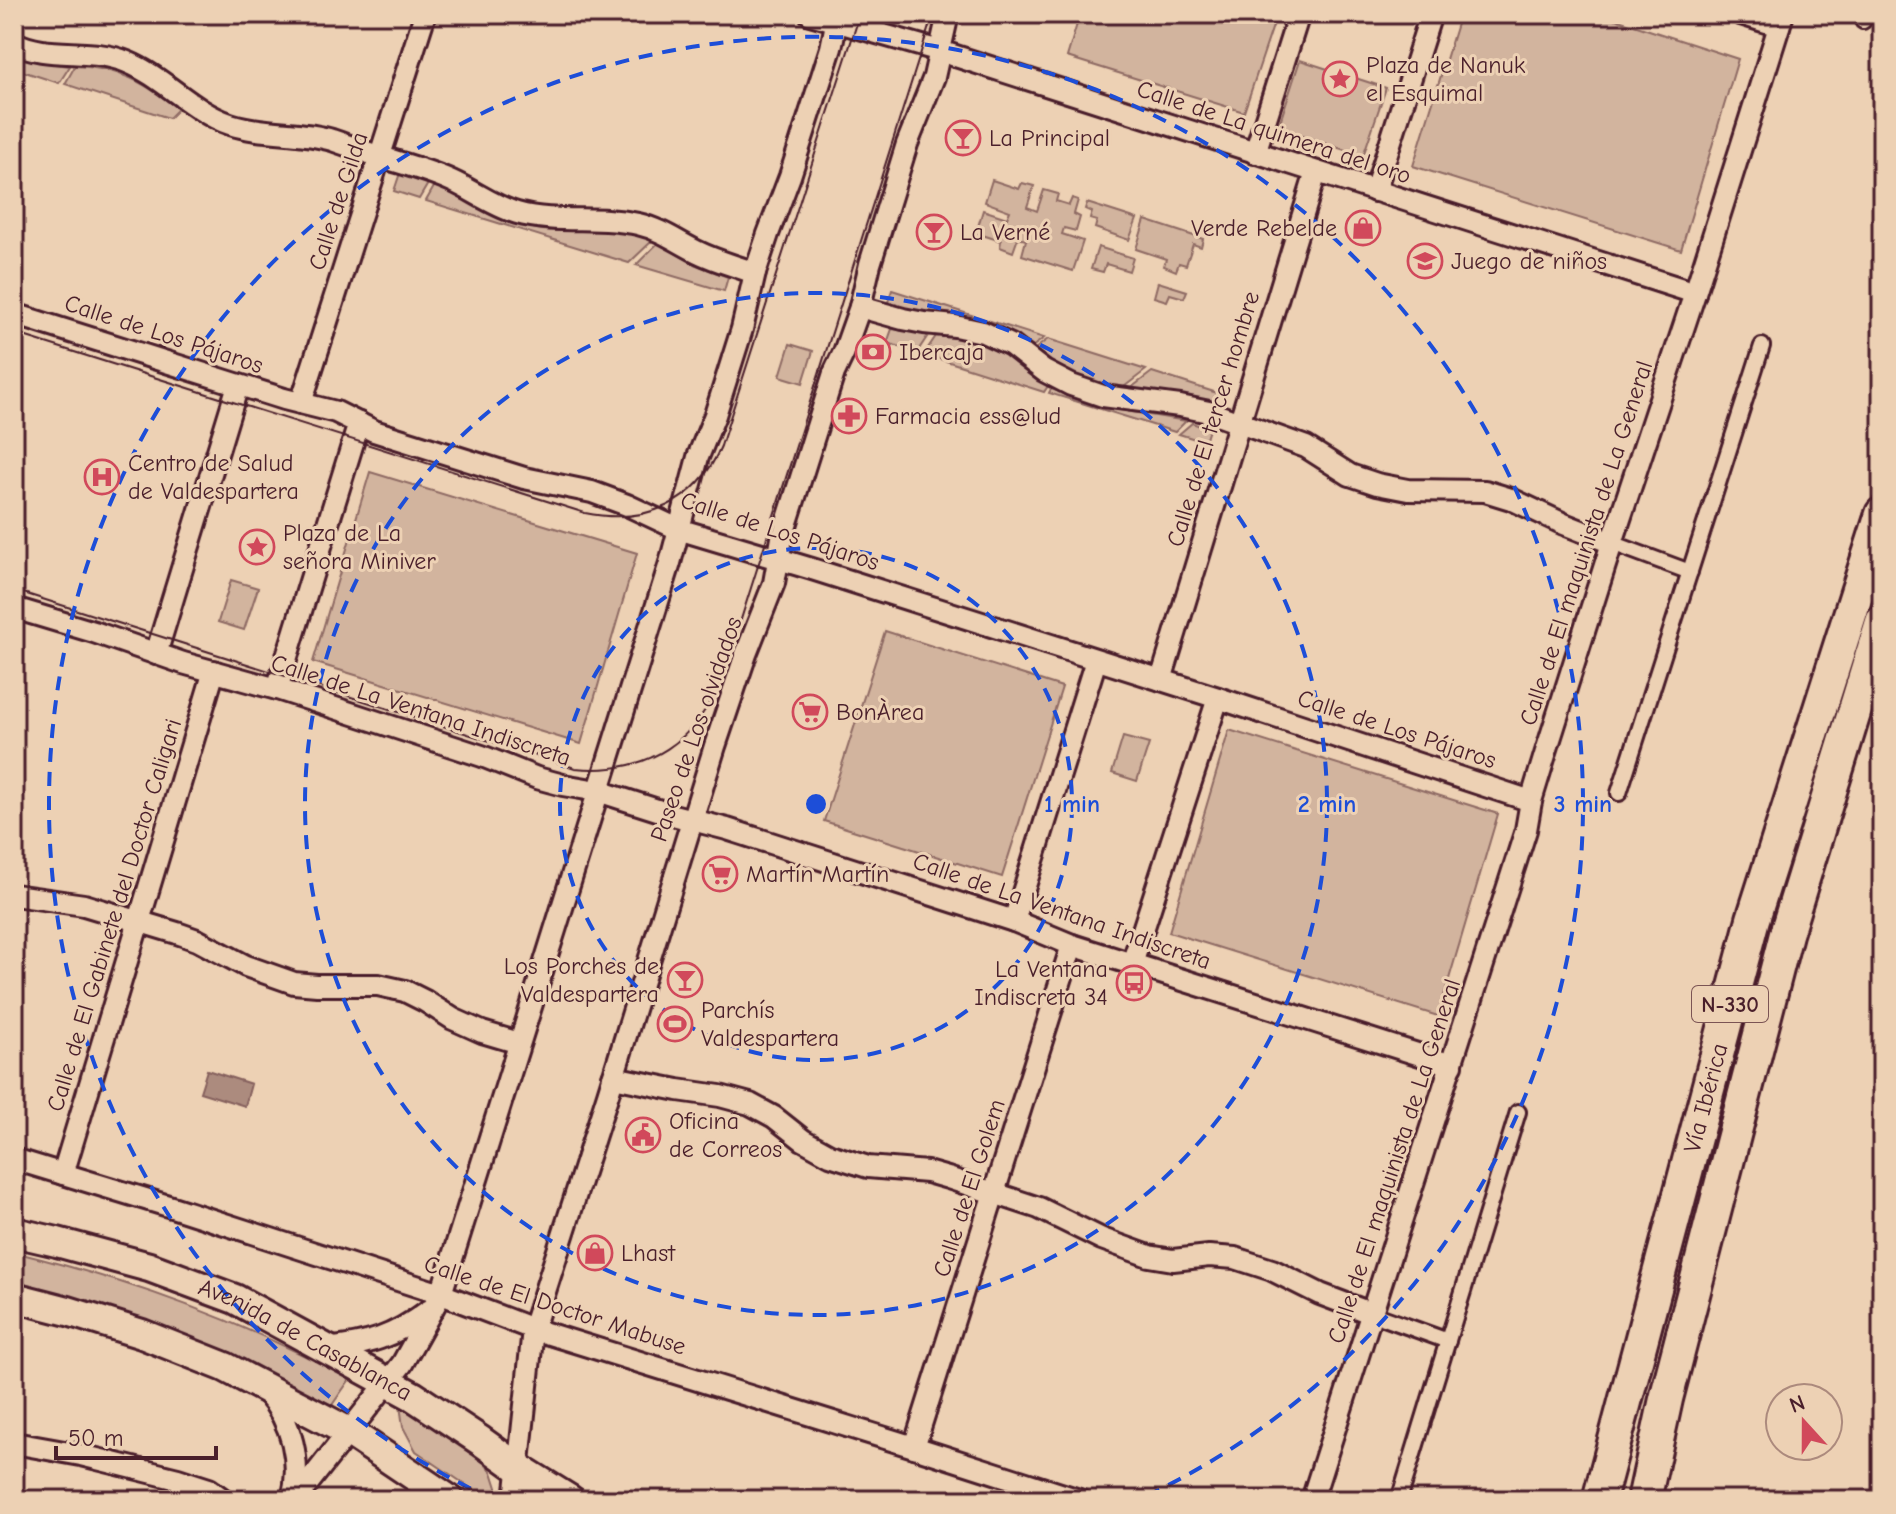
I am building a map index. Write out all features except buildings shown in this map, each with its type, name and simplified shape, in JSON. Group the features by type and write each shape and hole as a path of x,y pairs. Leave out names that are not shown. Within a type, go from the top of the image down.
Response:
{"highway":[{"name":"Vía Ibérica","path":"1599,1500 1753,919 1882,514"},
{"name":"Vía Ibérica","path":"1644,1500 1666,1399 1786,934 1882,622"}],"main road":[{"name":"Avenida de Casablanca","path":"14,1232 149,1267 235,1299 388,1382 570,1500"},
{"path":"14,1297 142,1334 225,1367 349,1432 450,1500"}],"street":[{"name":"Calle de Gilda","path":"301,403 425,14"},
{"path":"294,1500 402,1364 438,1300 665,578 698,457 715,415 742,329 755,273 831,48 837,18 810,14"},
{"name":"Paseo de Los olvidados","path":"515,1500 533,1329 691,820 746,654 774,583 782,538 834,373 860,307 903,158 934,77 948,14"},
{"path":"1255,153 1299,14"},
{"path":"1375,191 1431,14"},
{"path":"1741,14 1781,20"},
{"name":"Calle de La quimera del oro","path":"837,18 1695,293"},
{"name":"Calle de El maquinista de La General","path":"1312,1500 1526,830 1531,801 1612,543 1781,20"},
{"path":"14,42 40,50 125,61 190,104 227,123 246,129 329,139 437,174 493,204 519,213 638,224 708,256 755,273"},
{"name":"Calle de El tercer hombre","path":"1161,680 1316,172"},
{"path":"860,307 903,319 983,332 1011,345 1044,371 1071,385 1103,396 1209,412 1306,447 1350,475 1377,484 1408,490 1485,491 1511,499 1564,524 1690,572"},
{"name":"Calle de Los Pájaros","path":"14,314 238,385 336,412 374,431 524,478 580,488 678,529 1218,698 1531,801"},
{"path":"1619,793 1762,346"},
{"path":"156,654 238,385"},
{"path":"277,689 359,423"},
{"name":"Calle de La Ventana Indiscreta","path":"14,608 277,689 482,756 537,778 598,791 727,829 1014,921 1072,945 1452,1065"},
{"path":"1014,921 1096,660"},
{"name":"Calle de El Gabinete del Doctor Caligari","path":"63,1174 214,671"},
{"path":"1132,964 1218,698"},
{"path":"14,895 69,902 197,940 246,966 294,983 378,985 405,991 453,1019 519,1043"},
{"name":"Calle de El Golem","path":"914,1447 1072,945"},
{"path":"613,1077 750,1104 830,1155 868,1167 927,1172 1039,1208 1102,1239 1149,1256 1173,1260 1209,1256 1235,1258 1272,1270 1320,1294 1448,1341"},
{"path":"1399,1500 1518,1112"},
{"name":"Calle de El Doctor Mabuse","path":"14,1159 175,1208 438,1300 1079,1500"},
{"path":"326,1349 372,1342 397,1332 438,1300"},
{"path":"258,1383 280,1410 290,1431 296,1466 294,1500"},
{"path":"14,1443 81,1455 178,1479 209,1489 224,1500"}],"shaded area":[{"path":"1080,14 1277,14 1244,112 1067,57"},
{"path":"1460,14 1600,14 1738,59 1681,250 1413,166"},
{"path":"23,57 70,66 59,83 19,70"},
{"path":"1300,60 1386,88 1363,156 1278,128"},
{"path":"75,66 105,70 130,78 178,109 169,118 65,84"},
{"path":"400,173 429,182 419,199 394,191"},
{"path":"992,180 1019,189 1022,183 1034,186 1027,207 1037,211 1044,190 1058,194 1056,201 1069,205 1072,198 1078,200 1074,214 1080,217 1076,231 1064,228 1062,234 1083,241 1073,271 1022,255 1026,240 1018,238 1013,252 1000,247 1001,241 976,233 983,210 1007,218 1010,211 985,202"},
{"path":"435,185 497,216 537,229 611,230 653,240 629,263 426,201"},
{"path":"1087,203 1137,219 1129,240 1095,228 1097,221 1090,219 1092,212 1085,209"},
{"path":"1145,220 1203,239 1201,247 1193,244 1186,265 1179,263 1176,271 1164,266 1166,259 1136,249"},
{"path":"658,243 694,264 728,277 724,291 636,265"},
{"path":"1098,247 1133,258 1129,271 1106,264 1103,272 1091,269"},
{"path":"1158,282 1187,291 1184,298 1170,294 1167,301 1154,297"},
{"path":"892,290 1044,338 1032,347 976,319 887,305"},
{"path":"892,329 929,334 917,352 887,343"},
{"path":"936,336 963,339 989,347 1048,386 1044,392 924,354"},
{"path":"1048,339 1146,370 1120,390 1096,384 1074,375 1035,349"},
{"path":"790,344 813,351 803,383 780,376"},
{"path":"1152,372 1217,393 1212,407 1127,391"},
{"path":"1051,389 1108,408 1186,421 1175,432 1049,393"},
{"path":"1192,423 1209,429 1205,442 1179,434"},
{"path":"370,472 637,553 581,744 313,662"},
{"path":"231,580 258,588 244,630 218,622"},
{"path":"885,631 1062,687 1002,877 824,821"},
{"path":"1229,730 1498,814 1438,1016 1169,932"},
{"path":"1123,737 1149,744 1137,781 1112,773"},
{"path":"207,1070 251,1084 245,1106 200,1092"},
{"path":"14,1252 102,1276 186,1305 268,1338 350,1379 332,1405 234,1358 14,1284"},
{"path":"400,1405 484,1463 492,1472 501,1500 488,1500 416,1451 403,1427"}],"tram line":[{"path":"14,333 585,513 628,516 666,506 698,483 721,446 860,14"},
{"path":"14,590 575,768 626,766 668,749 700,718 724,673 933,14"}],"place":[{"name":"Plaza de Nanuk el Esquimal","path":"1340,79"},
{"name":"La Principal","path":"963,138"},
{"name":"Verde Rebelde","path":"1363,228"},
{"name":"La Verné","path":"934,232"},
{"name":"Juego de niños","path":"1425,261"},
{"name":"Ibercaja","path":"873,352"},
{"name":"Farmacia ess@lud","path":"849,416"},
{"name":"Centro de Salud de Valdespartera","path":"102,477"},
{"name":"Plaza de La señora Miniver","path":"257,547"},
{"name":"BonÀrea","path":"810,712"},
{"name":"Martín Martín","path":"720,874"},
{"name":"Los Porches de Valdespartera","path":"685,980"},
{"name":"La Ventana Indiscreta 34","path":"1134,983"},
{"name":"Parchís Valdespartera","path":"675,1024"},
{"name":"Oficina de Correos","path":"643,1135"},
{"name":"Lhast","path":"595,1253"}]}
